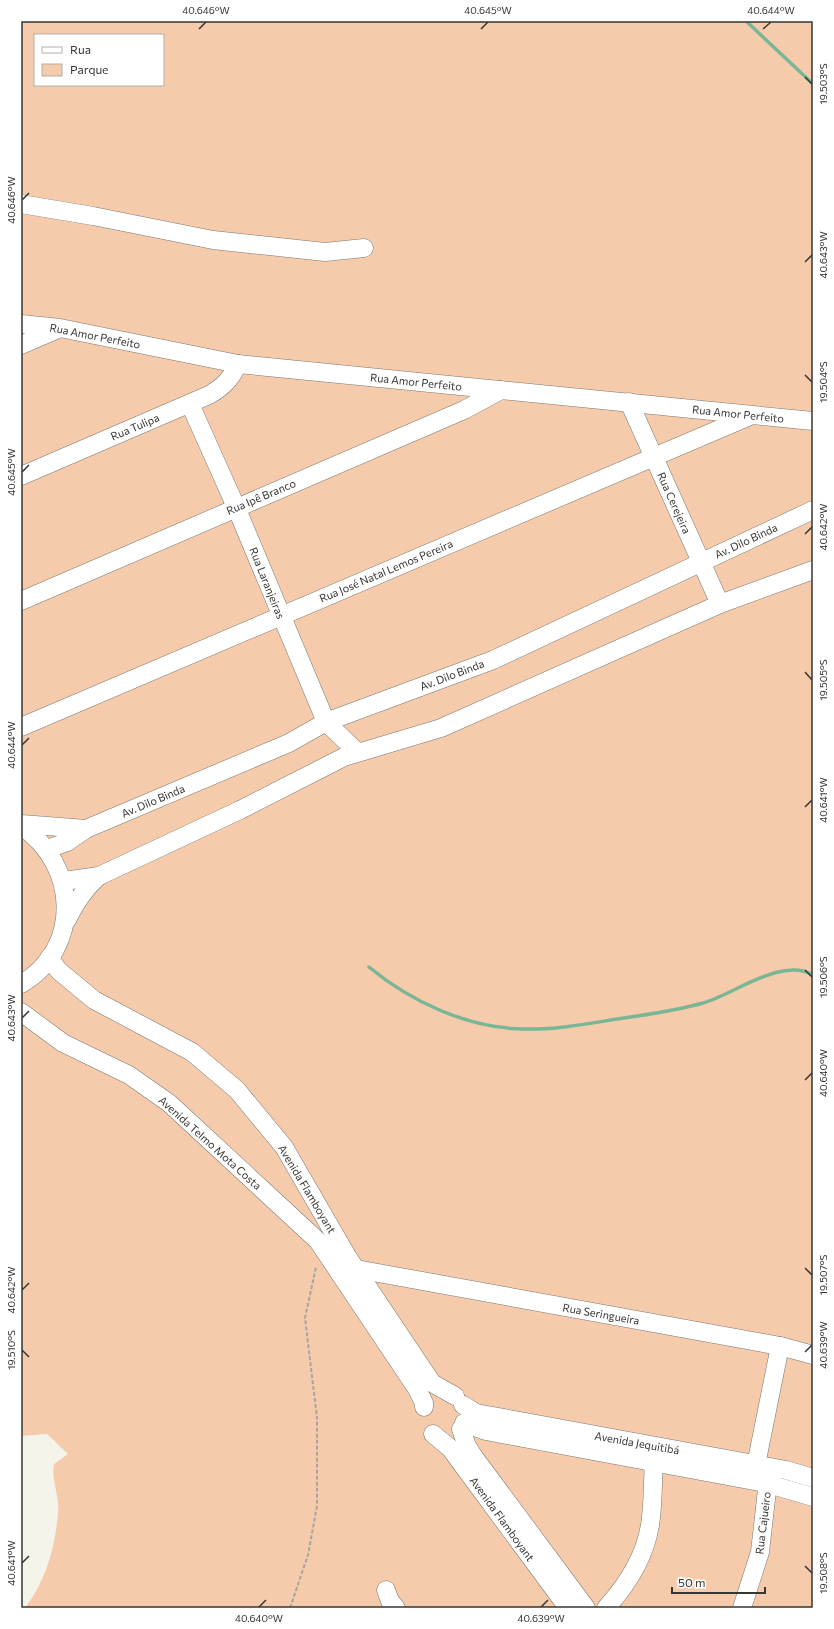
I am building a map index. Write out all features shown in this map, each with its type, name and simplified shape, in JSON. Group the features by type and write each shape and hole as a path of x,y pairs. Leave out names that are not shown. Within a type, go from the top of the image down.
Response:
{"street":[{"path":"21,204 93,216 213,240 326,252 364,248"},
{"name":"Rua Amor Perfeito","path":"21,324 60,328 238,364 813,421"},
{"path":"21,345 60,328"},
{"name":"Rua Tulipa","path":"21,476 190,404 222,388 233,375 238,364"},
{"name":"Rua Ipê Branco","path":"21,601 464,410 501,390"},
{"name":"Rua Cerejeira","path":"629,402 720,604"},
{"name":"Rua Laranjeiras","path":"190,404 236,507 280,616 326,722 358,752"},
{"name":"Rua José Natal Lemos Pereira","path":"21,727 751,416"},
{"name":"Av. Dilo Binda","path":"47,849 67,842 86,829 288,743 326,722 493,660 813,510"},
{"path":"21,984 36,973 49,958 59,940 74,906 89,884 99,876 240,810 304,776 358,752 406,740 441,728 720,604 813,570"},
{"path":"21,825 86,829"},
{"path":"21,825 40,840 47,849 64,881 66,901 63,928"},
{"path":"64,881 99,876"},
{"name":"Avenida Flamboyant","path":"49,958 59,971 94,1000 192,1052 237,1090 284,1147 356,1269 365,1297 421,1396 424,1407"},
{"name":"Avenida Telmo Mota Costa","path":"21,1012 63,1043 129,1076 169,1103 322,1248"},
{"name":"Avenida Flamboyant","path":"322,1248 365,1297 432,1383 459,1401"},
{"name":"Rua Seringueira","path":"356,1269 780,1346 813,1355"},
{"path":"365,1297 378,1281 389,1276"},
{"name":"Rua Cajueiro","path":"742,1608 760,1552 764,1472 780,1346"},
{"path":"443,1394 459,1401 465,1411 463,1426 457,1433 445,1437 433,1434 428,1430 423,1420 424,1407 427,1402 437,1395 443,1394"},
{"name":"Avenida Jequitibá","path":"459,1401 476,1413 655,1454"},
{"name":"Avenida Flamboyant","path":"463,1426 467,1446 474,1457 586,1608"},
{"name":"Avenida Jequitibá","path":"463,1426 486,1431 655,1454 764,1472 813,1478"},
{"name":"Avenida Flamboyant","path":"433,1434 450,1448 568,1608"},
{"path":"606,1608 622,1591 644,1548 650,1526 655,1454"},
{"name":"Avenida Jequitibá","path":"764,1472 813,1497"},
{"path":"386,1590 390,1601 396,1608"}],"path":[{"path":"290,1608 308,1555 317,1506 318,1418 305,1318 322,1248"}],"green space":[{"path":"21,21 813,21 813,1608 25,1608 44,1575 55,1539 58,1501 53,1470 54,1464 68,1454 47,1434 21,1436"}],"waterway":[{"path":"746,21 813,84"},
{"path":"369,967 385,980 422,1002 441,1011 482,1024 523,1029 547,1029 570,1026 682,1008 715,999 772,973 787,970 801,970 813,975"}]}
